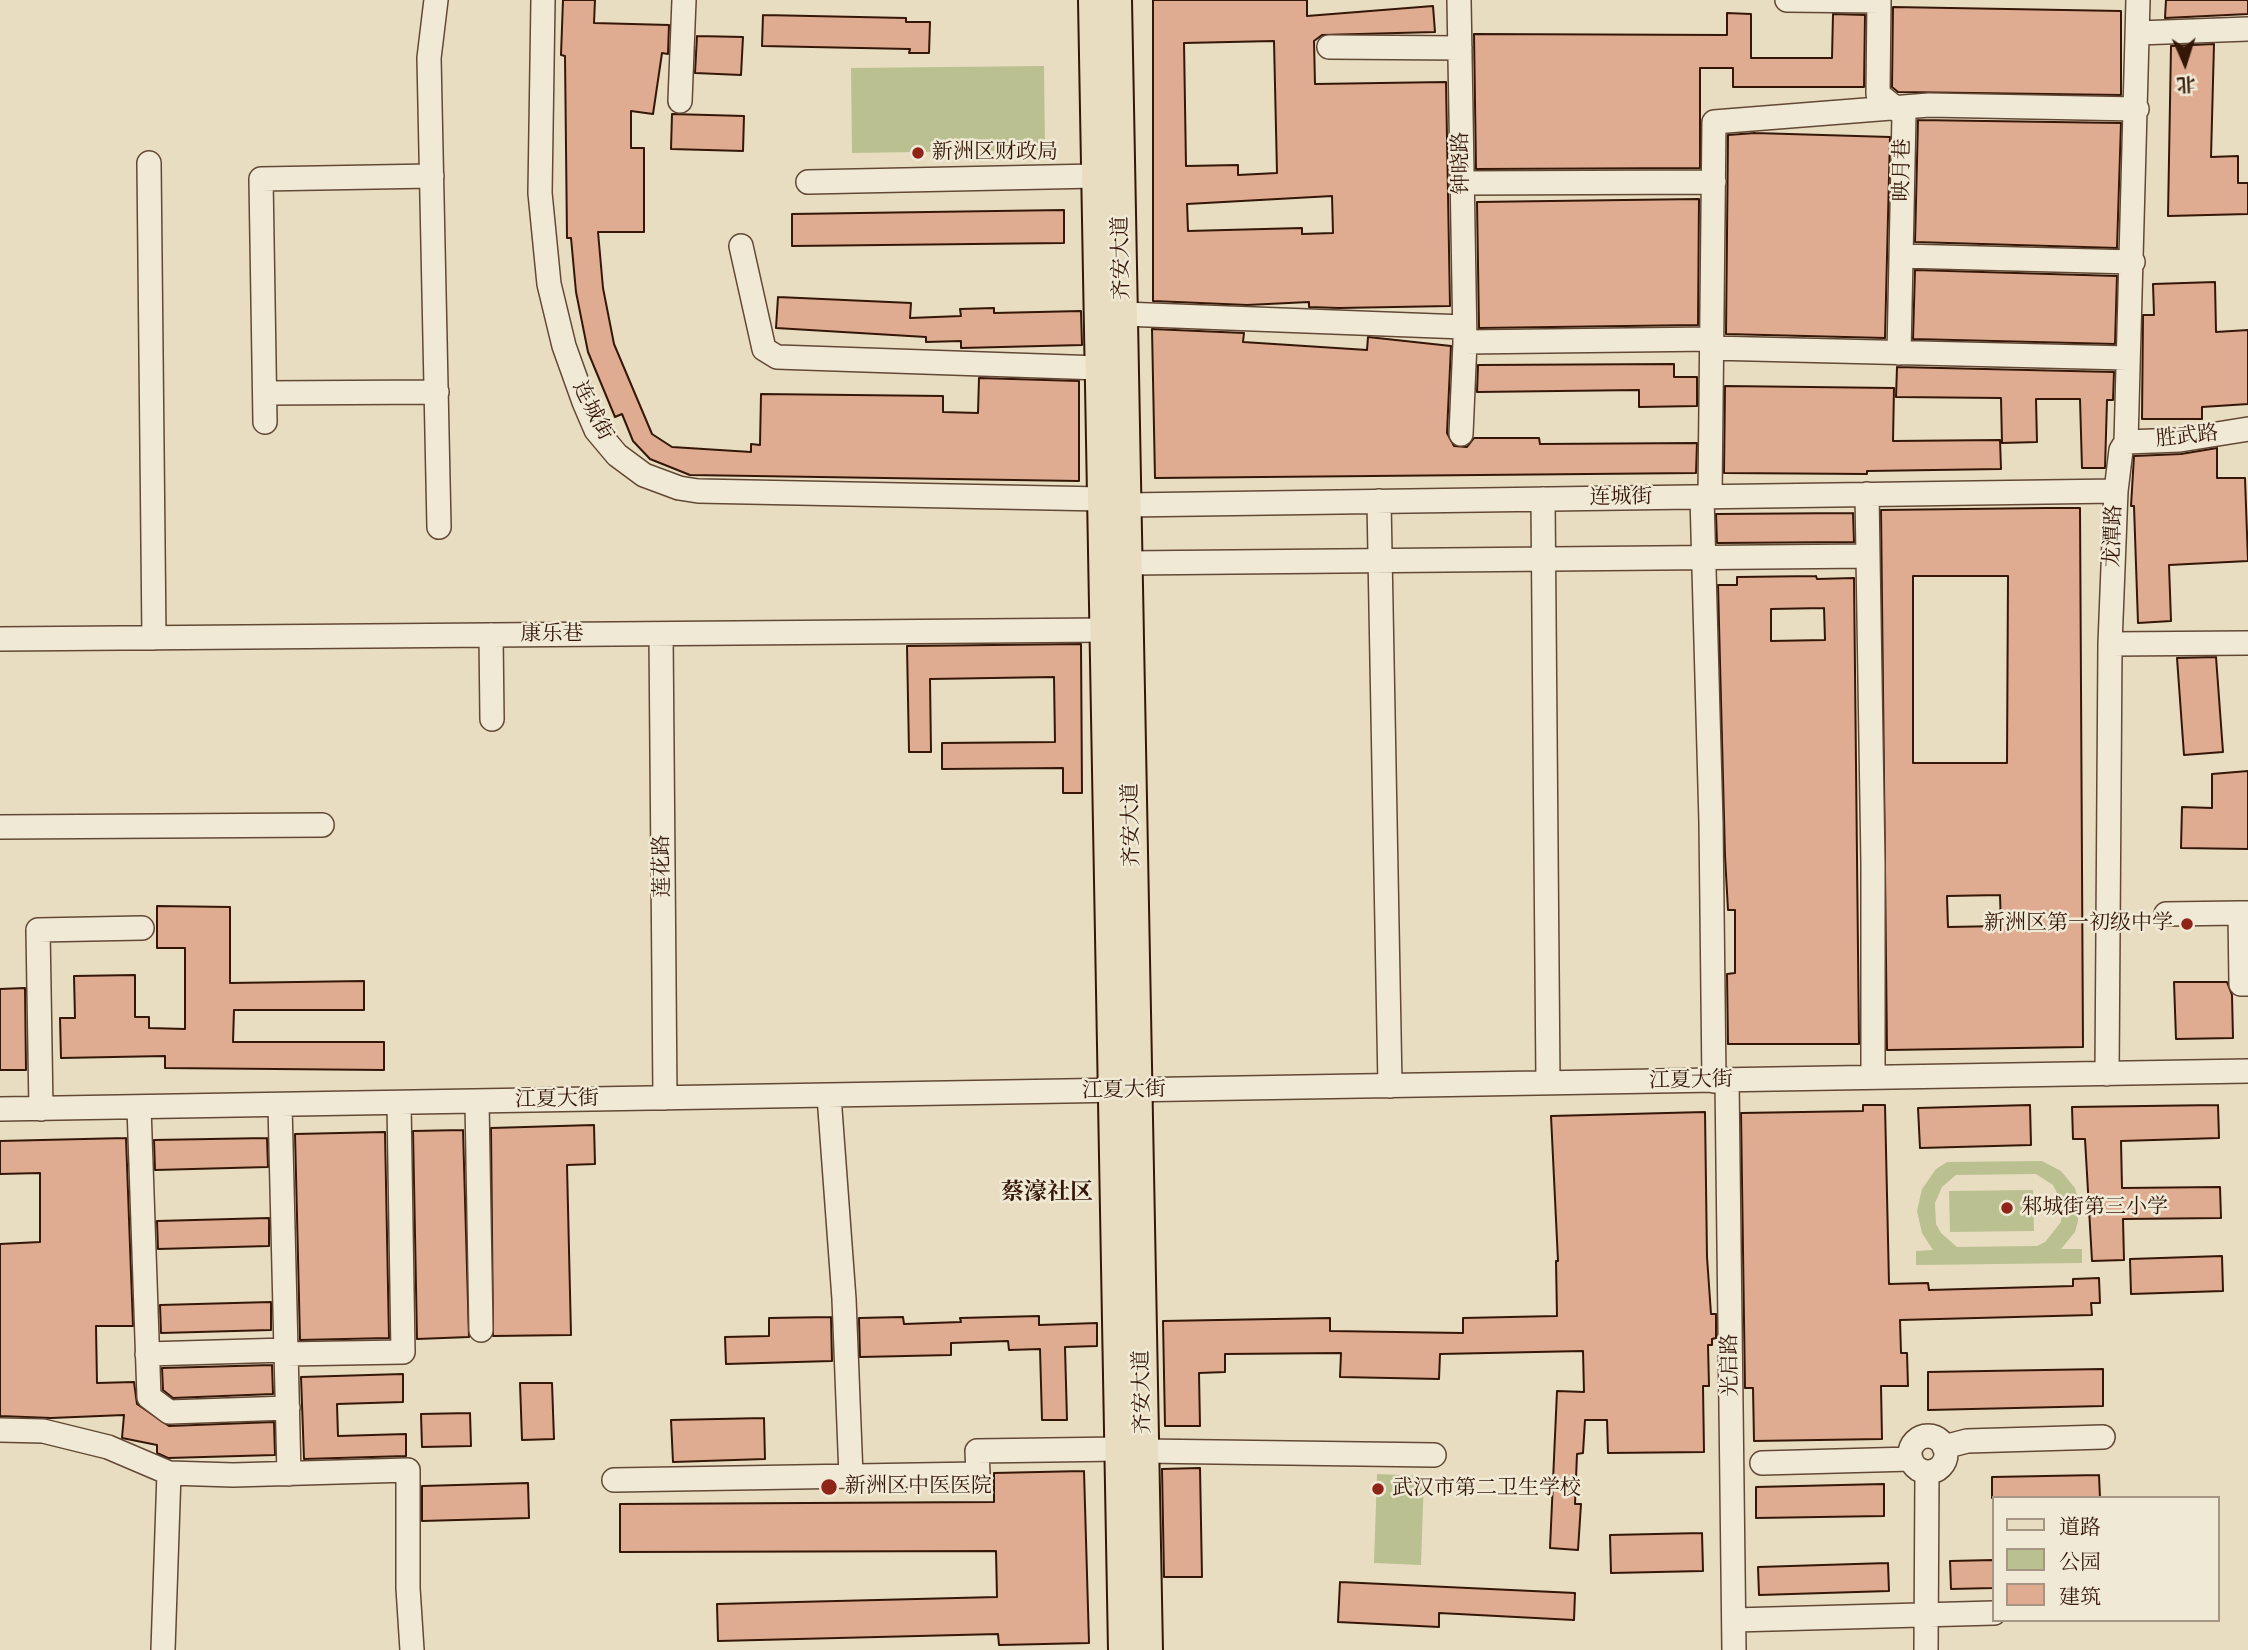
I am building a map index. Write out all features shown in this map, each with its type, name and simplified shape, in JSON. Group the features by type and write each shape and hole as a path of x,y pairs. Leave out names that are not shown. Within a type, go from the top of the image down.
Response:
{"main road":[{"name":"齐安大道","path":"1093,0 1100,368 1114,502 1128,563 1125,1091"},
{"name":"齐安大道","path":"1117,0 1123,314 1105,630 1125,1091 1132,1450 1124,1650"},
{"name":"齐安大道","path":"1132,1450 1148,1650"}],"street":[{"path":"436,0 429,58 439,527"},
{"name":"连城街","path":"543,0 540,193 549,284 564,346 596,430 617,455 645,475 670,486 698,491 1114,502 2116,491"},
{"path":"680,101 684,0"},
{"name":"钟晓路","path":"1459,0 1464,334 1461,434"},
{"path":"1787,0 1879,0"},
{"name":"映月巷","path":"1879,0 1878,94 1904,115 1899,353"},
{"name":"龙潭路","path":"2108,1074 2110,644 2116,491 2120,450 2126,442 2127,358 2133,262 2138,0"},
{"path":"2138,33 2248,29"},
{"path":"1329,47 1460,48"},
{"path":"1895,108 1929,105 2137,109"},
{"name":"光启路","path":"1734,1650 1721,1080 1704,557 1712,344 1714,122 1895,108"},
{"path":"149,163 154,638"},
{"path":"265,422 261,179 432,176"},
{"path":"807,182 1096,176"},
{"path":"1462,183 1714,182"},
{"path":"741,246 764,349 777,357 1100,368"},
{"path":"1901,256 2133,262"},
{"path":"1123,314 1464,334 1899,353 2127,358"},
{"path":"265,393 437,392"},
{"name":"胜武路","path":"2126,442 2180,440 2248,429"},
{"path":"1867,495 1873,1077"},
{"path":"1543,499 1548,1083"},
{"path":"1380,501 1390,1086"},
{"path":"1128,563 1868,556"},
{"name":"康乐巷","path":"0,639 1105,630"},
{"name":"莲花路","path":"661,634 665,1098"},
{"path":"491,635 492,719"},
{"path":"2110,644 2248,643"},
{"path":"0,827 322,825"},
{"path":"2166,914 2244,913 2241,984 2248,984"},
{"path":"41,1109 38,930 142,928"},
{"name":"江夏大街","path":"0,1109 2248,1072"},
{"path":"829,1096 844,1299 851,1476"},
{"path":"477,1101 481,1330"},
{"path":"148,1354 403,1352 399,1103"},
{"path":"280,1105 289,1474"},
{"path":"139,1107 149,1397 169,1412 288,1408"},
{"path":"0,1430 43,1431 107,1447 169,1473 289,1474 408,1470 408,1588 412,1650"},
{"path":"1926,1650 1927,1615 1919,1466 1911,1447 1922,1437 1936,1438 1944,1447 1967,1441 2103,1437"},
{"path":"614,1480 978,1474 977,1451 1132,1450 1434,1455"},
{"path":"1762,1463 1919,1466"},
{"path":"163,1650 169,1473"},
{"path":"1734,1620 1993,1613"}],"green space":[{"path":"1044,66 1045,150 852,153 851,68"},
{"path":"2042,1161 2061,1171 2075,1188 2078,1221 2075,1232 2061,1249 2082,1249 2082,1263 1916,1265 1916,1251 1933,1250 1922,1233 1917,1211 1922,1189 1936,1169 1947,1162","holes":["2036,1174 2053,1185 2062,1203 2061,1222 2045,1242 2037,1246 1957,1247 1941,1233 1936,1224 1935,1203 1942,1187 1956,1175"]},
{"path":"2033,1190 2034,1231 1950,1232 1949,1191"},
{"path":"1377,1474 1424,1476 1421,1565 1374,1563"}],"building":[{"path":"563,0 595,0 594,23 669,25 668,54 662,53 653,114 631,111 631,148 644,148 644,232 598,232 603,288 614,344 652,434 672,447 751,452 751,444 760,445 761,394 943,396 943,412 978,413 979,378 1079,381 1079,481 690,475 650,459 633,441 622,414 615,417 588,352 576,292 571,238 567,238 565,56 561,55"},
{"path":"1153,0 1307,0 1307,16 1433,6 1435,32 1322,35 1314,41 1315,84 1446,82 1450,306 1339,308 1309,307 1309,302 1247,305 1153,301","holes":["1274,41 1277,173 1238,175 1238,165 1186,166 1184,43","1332,196 1333,233 1302,234 1302,228 1188,231 1187,204"]},
{"path":"2166,0 2248,0 2248,14 2165,18"},
{"path":"1893,7 2121,11 2121,95 1898,92 1892,87"},
{"path":"1727,13 1751,14 1751,58 1832,58 1833,14 1865,15 1864,87 1733,87 1733,68 1700,68 1700,168 1476,169 1474,34 1727,35"},
{"path":"763,15 906,18 906,22 930,22 929,53 909,53 910,49 762,46"},
{"path":"697,36 743,37 741,75 695,73"},
{"path":"2214,44 2211,157 2238,156 2238,183 2248,183 2248,214 2168,216 2171,46"},
{"path":"672,114 744,116 743,151 671,149"},
{"path":"1918,120 2121,123 2117,248 1915,242"},
{"path":"1755,133 1890,137 1885,338 1726,334 1728,135"},
{"path":"1699,199 1698,325 1479,328 1477,202"},
{"path":"1064,210 1064,243 792,246 792,214"},
{"path":"1915,270 2117,276 2115,344 1913,339"},
{"path":"2215,282 2216,332 2248,330 2248,404 2202,407 2202,419 2142,419 2143,315 2154,315 2153,284"},
{"path":"778,297 911,303 910,318 961,316 960,309 994,308 994,313 1081,311 1082,345 961,348 961,341 926,342 926,337 776,328"},
{"path":"1152,329 1244,333 1243,342 1367,350 1368,337 1451,346 1447,433 1454,446 1467,447 1474,438 1539,438 1540,444 1697,443 1696,473 1155,478"},
{"path":"1674,364 1674,377 1697,377 1697,406 1639,407 1639,390 1477,392 1478,365"},
{"path":"1897,367 2114,372 2113,400 2107,400 2105,468 2082,468 2080,399 2036,399 2037,442 2002,443 2001,398 1896,397"},
{"path":"1725,386 1894,388 1893,441 2000,440 2001,469 1867,471 1867,474 1724,473"},
{"path":"2217,448 2217,478 2245,478 2248,561 2169,565 2171,621 2138,623 2134,506 2131,506 2134,456 2181,454"},
{"path":"2080,508 2083,1047 1887,1050 1881,510","holes":["1913,576 2008,576 2007,763 1913,763","2000,895 2001,926 1948,927 1947,896"]},
{"path":"1853,513 1854,542 1717,543 1716,514"},
{"path":"1737,577 1854,578 1859,1044 1728,1044 1727,974 1735,973 1735,910 1728,910 1725,856 1718,585 1737,585","holes":["1824,608 1825,640 1771,641 1771,609"]},
{"path":"1081,644 1082,793 1063,793 1063,768 942,769 942,743 1055,742 1054,677 930,679 931,752 909,752 907,646"},
{"path":"2216,657 2223,752 2184,755 2177,658"},
{"path":"2248,771 2248,849 2181,848 2182,807 2212,808 2212,774"},
{"path":"157,906 230,907 230,983 364,981 364,1010 234,1010 233,1042 384,1042 384,1070 165,1068 165,1056 61,1058 60,1018 75,1018 74,976 135,975 135,1017 149,1017 149,1028 185,1029 185,948 157,948"},
{"path":"2174,982 2227,982 2232,995 2233,1038 2176,1039"},
{"path":"25,988 26,1070 0,1070 0,989"},
{"path":"1863,1105 1885,1105 1889,1284 1928,1283 1929,1290 2073,1286 2073,1279 2099,1278 2100,1303 2091,1303 2092,1315 1900,1320 1901,1353 1907,1353 1908,1386 1881,1386 1882,1439 1754,1441 1753,1388 1745,1388 1741,1113 1863,1111"},
{"path":"2030,1105 2031,1145 1920,1148 1918,1108"},
{"path":"2218,1105 2219,1138 2121,1141 2122,1188 2220,1187 2221,1218 2123,1219 2124,1260 2092,1261 2085,1139 2073,1139 2072,1107"},
{"path":"1705,1112 1707,1257 1711,1314 1716,1314 1716,1338 1712,1339 1712,1345 1708,1345 1709,1386 1703,1386 1704,1452 1608,1453 1607,1420 1585,1420 1583,1453 1577,1454 1575,1504 1581,1504 1578,1550 1550,1548 1557,1391 1584,1392 1583,1351 1440,1354 1439,1379 1340,1377 1341,1353 1225,1354 1225,1372 1199,1373 1200,1426 1165,1426 1163,1321 1330,1318 1330,1331 1463,1333 1463,1318 1557,1316 1558,1261 1551,1116"},
{"path":"594,1125 595,1164 567,1165 571,1335 493,1336 491,1128"},
{"path":"463,1130 469,1337 417,1339 413,1131"},
{"path":"385,1132 389,1338 300,1340 295,1134"},
{"path":"126,1138 133,1326 96,1326 97,1383 134,1382 137,1404 169,1426 274,1422 275,1455 168,1458 157,1453 157,1445 122,1438 124,1415 51,1418 0,1416 0,1244 40,1242 40,1173 0,1174 0,1141"},
{"path":"267,1138 268,1167 155,1170 154,1140"},
{"path":"269,1218 269,1246 158,1249 157,1221"},
{"path":"2222,1256 2223,1291 2131,1294 2130,1259"},
{"path":"271,1302 271,1330 161,1333 160,1305"},
{"path":"1039,1316 1039,1325 1097,1323 1097,1346 1065,1347 1067,1420 1042,1420 1040,1349 1009,1350 1008,1341 951,1343 951,1355 860,1357 859,1318 903,1317 904,1324 961,1322 960,1318"},
{"path":"831,1317 832,1361 726,1364 725,1337 769,1336 769,1318"},
{"path":"272,1365 273,1394 173,1398 163,1390 162,1368"},
{"path":"2103,1369 2103,1406 1928,1410 1928,1372"},
{"path":"403,1374 403,1402 337,1404 338,1436 406,1434 406,1456 304,1459 301,1377"},
{"path":"520,1383 552,1383 554,1439 522,1440"},
{"path":"470,1413 471,1446 422,1447 421,1414"},
{"path":"764,1418 765,1459 673,1462 671,1420"},
{"path":"1200,1468 1202,1577 1164,1577 1162,1469"},
{"path":"1084,1471 1089,1643 999,1645 998,1634 718,1641 717,1604 997,1597 996,1551 620,1552 620,1504 994,1502 994,1473"},
{"path":"2099,1475 2100,1496 1992,1498 1992,1477"},
{"path":"528,1483 529,1518 422,1521 422,1486"},
{"path":"1884,1484 1884,1516 1756,1518 1756,1487"},
{"path":"1702,1533 1703,1571 1611,1573 1610,1535"},
{"path":"1993,1560 1993,1588 1951,1589 1950,1561"},
{"path":"1888,1563 1889,1591 1759,1595 1758,1567"},
{"path":"1340,1582 1575,1593 1574,1620 1439,1613 1439,1627 1338,1622"}],"place":[{"name":"新洲区财政局","path":"918,153"},
{"name":"新洲区第一初级中学","path":"2187,924"},
{"name":"邾城街第三小学","path":"2007,1208"},
{"name":"新洲区中医医院","path":"829,1487"},
{"name":"武汉市第二卫生学校","path":"1378,1489"}],"district":[{"name":"蔡濠社区","path":"1047,1193"}]}
